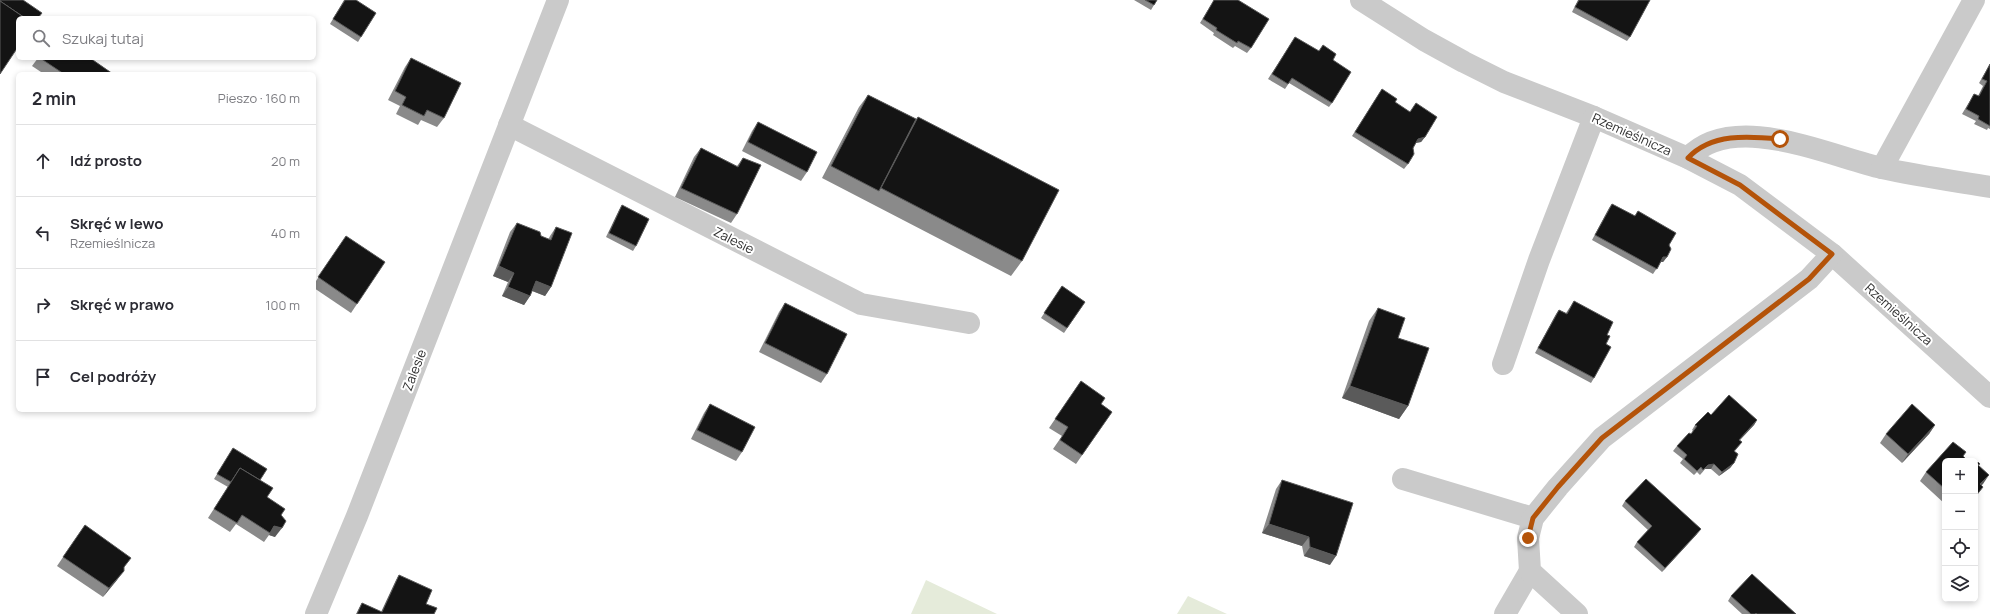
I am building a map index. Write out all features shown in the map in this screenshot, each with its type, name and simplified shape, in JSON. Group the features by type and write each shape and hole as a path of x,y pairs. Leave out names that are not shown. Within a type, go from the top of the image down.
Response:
{"street":[{"name":"Zalesie","path":"316,614 357,516 558,0"},
{"name":"Rzemieślnicza","path":"1361,0 1424,40 1504,82 1594,117 1688,158 1740,185 1832,254 1990,397"},
{"path":"1882,168 1974,0"},
{"path":"1503,364 1539,260 1594,117"},
{"name":"Zalesie","path":"509,125 861,304 970,323"},
{"path":"1688,158 1697,149 1720,140 1747,136 1780,139 1882,168 1990,187"},
{"path":"1505,614 1530,571 1528,538 1533,518 1558,487 1602,438 1809,279 1832,254"},
{"path":"1403,479 1533,518"},
{"path":"1530,571 1577,614"}],"green space":[{"path":"926,580 997,614 911,614"},
{"path":"1188,596 1227,614 1177,614"}],"building":[{"path":"23,0 42,13 40,16 22,16 0,1"},
{"path":"345,0 356,0 376,13 361,37 333,19"},
{"path":"1145,0 1157,0 1154,5"},
{"path":"1214,0 1238,0 1269,19 1251,48 1238,41 1237,43 1216,30 1217,28 1203,19"},
{"path":"1579,0 1650,0 1630,37 1575,7"},
{"path":"0,1 22,16 16,16 16,50 0,74"},
{"path":"1295,37 1319,51 1323,45 1336,54 1333,60 1351,72 1332,103 1292,78 1288,84 1272,74"},
{"path":"411,58 461,83 444,118 427,110 424,116 402,105 406,97 395,91"},
{"path":"43,60 93,60 110,72 61,72"},
{"path":"1990,64 1990,126 1978,119 1979,116 1966,109 1974,94 1979,96 1987,81 1982,79"},
{"path":"1382,89 1397,99 1395,102 1410,112 1416,103 1437,117 1425,137 1418,139 1413,148 1414,154 1408,164 1355,132"},
{"path":"868,95 916,119 879,191 831,166"},
{"path":"918,117 1059,190 1022,261 881,188"},
{"path":"758,122 817,152 807,172 748,142"},
{"path":"701,148 738,167 743,158 761,165 737,214 681,188"},
{"path":"1612,204 1635,216 1638,211 1676,233 1669,245 1671,249 1667,257 1663,257 1657,269 1595,235"},
{"path":"622,205 649,219 636,246 609,233"},
{"path":"517,223 540,232 541,236 551,240 556,227 572,233 551,287 536,281 530,296 508,287 514,273 499,266"},
{"path":"346,236 385,262 357,304 318,277"},
{"path":"1062,286 1085,302 1067,328 1044,313"},
{"path":"1574,301 1613,322 1607,335 1610,336 1606,344 1611,347 1594,378 1538,348 1559,310 1567,314"},
{"path":"785,303 847,334 827,374 765,343"},
{"path":"1378,308 1405,318 1398,338 1429,348 1408,406 1350,386"},
{"path":"1081,381 1105,398 1101,404 1112,412 1082,455 1060,440 1068,427 1055,419"},
{"path":"1729,395 1757,420 1739,440 1742,442 1734,451 1738,454 1734,463 1722,472 1714,464 1708,465 1703,470 1701,467 1697,471 1684,459 1687,455 1677,446 1689,433 1691,434 1697,426 1695,425 1708,412 1711,415"},
{"path":"710,404 755,427 742,452 697,430"},
{"path":"1912,404 1935,425 1908,454 1886,434"},
{"path":"1953,442 1966,452 1963,456 1965,458 1942,458 1942,486 1926,472"},
{"path":"233,448 267,469 260,480 240,468 231,482 217,474"},
{"path":"1978,465 1989,475 1980,484 1983,487 1978,493"},
{"path":"240,468 273,488 267,497 285,509 281,515 286,521 282,528 274,526 270,533 242,515 237,523 214,509"},
{"path":"1646,479 1701,529 1665,568 1637,542 1652,526 1625,501"},
{"path":"1282,480 1353,503 1336,556 1310,547 1309,537 1269,524"},
{"path":"85,525 131,558 124,567 124,571 109,588 63,557"},
{"path":"1752,574 1796,614 1751,614 1731,596"},
{"path":"399,575 432,590 426,604 437,608 434,614 357,614 362,603 382,612"}],"route":[{"path":"1528,538 1533,518 1558,487 1602,438 1809,279 1832,254 1789,220 1740,185 1688,158 1697,149 1720,140 1747,136 1780,139"}]}
